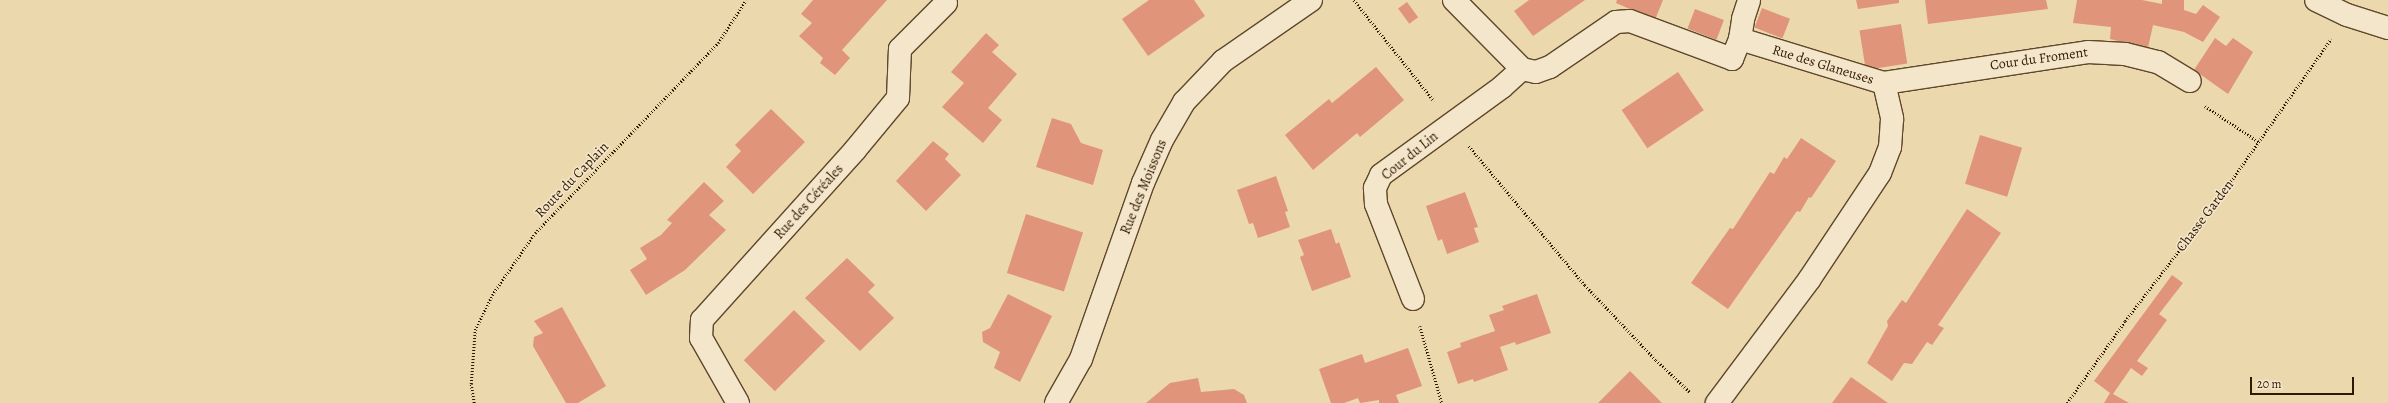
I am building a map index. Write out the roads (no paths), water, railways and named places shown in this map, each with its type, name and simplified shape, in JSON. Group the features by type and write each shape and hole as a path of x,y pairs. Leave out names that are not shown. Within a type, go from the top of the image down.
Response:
{"street":[{"name":"Rue des Moissons","path":"1056,403 1081,359 1143,183 1162,140 1184,102 1223,61 1311,0"},
{"path":"1454,0 1522,69 1536,72 1550,67 1616,22 1630,21 1732,59 1740,39 1742,19 1749,0"},
{"path":"2316,0 2347,16 2388,28"},
{"name":"Rue des Céréales","path":"738,403 701,338 702,320 855,150 898,98 900,49 946,3"},
{"name":"Rue des Glaneuses","path":"1717,403 1809,280 1880,173 1890,147 1892,119 1884,83 1740,39"},
{"name":"Cour du Froment","path":"1884,83 2088,52 2125,54 2158,62 2190,81"},
{"name":"Cour du Lin","path":"1413,299 1376,204 1375,188 1381,175 1502,87 1522,69"}]}
